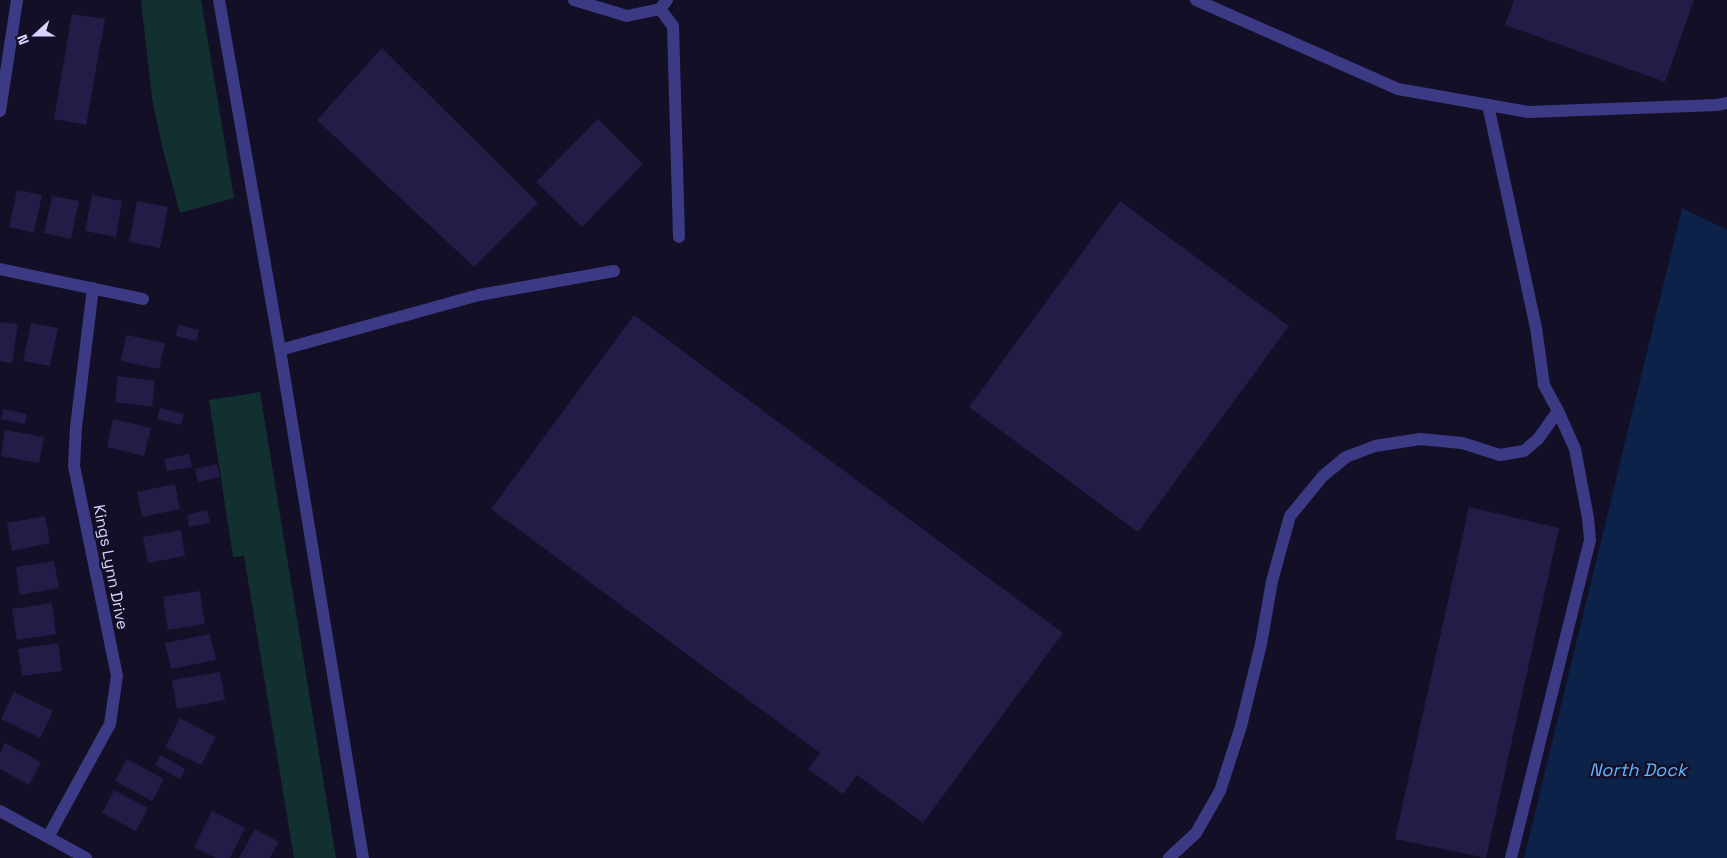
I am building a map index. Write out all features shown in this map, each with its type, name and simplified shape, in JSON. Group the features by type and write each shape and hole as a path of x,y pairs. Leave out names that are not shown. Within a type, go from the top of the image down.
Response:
{"street":[{"path":"0,110 17,0"},
{"path":"219,0 280,350 363,858"},
{"path":"574,0 628,16 664,5 673,26 679,237"},
{"path":"1196,0 1398,89 1528,112 1718,105 1727,103"},
{"path":"1488,105 1536,328 1544,385 1575,449 1588,518 1590,540 1511,858"},
{"path":"0,269 143,299"},
{"path":"280,350 479,295 614,271"},
{"name":"Kings Lynn Drive","path":"48,837 110,724 117,676 74,466 76,427 93,288"},
{"path":"1169,858 1196,833 1220,791 1241,726 1261,644 1272,581 1290,516 1323,476 1346,457 1374,446 1420,439 1462,443 1500,455 1524,451 1538,439 1558,411"},
{"path":"0,811 86,858"}],"green space":[{"path":"141,0 201,0 234,198 180,213 162,146 152,98"},
{"path":"260,392 336,858 294,858 244,556 233,557 209,400"}],"water":[{"name":"North Dock","path":"1682,208 1727,230 1727,858 1524,858"}],"building":[{"path":"1514,0 1694,0 1665,82 1505,25"},
{"path":"72,14 105,19 86,125 54,119"},
{"path":"382,48 538,203 474,267 317,120"},
{"path":"598,119 643,164 582,227 536,182"},
{"path":"17,190 42,195 34,233 9,227"},
{"path":"92,195 122,201 116,237 85,231"},
{"path":"52,196 79,201 71,239 44,233"},
{"path":"137,201 168,207 160,248 129,242"},
{"path":"1120,201 1289,326 1138,532 969,407"},
{"path":"634,315 1063,633 923,823 857,775 843,794 808,769 820,753 491,509"},
{"path":"0,322 18,324 12,363 0,361"},
{"path":"31,323 58,328 50,366 23,361"},
{"path":"178,325 199,330 196,341 176,336"},
{"path":"126,335 165,343 159,369 121,361"},
{"path":"118,376 155,381 152,407 115,402"},
{"path":"160,408 184,414 181,425 157,419"},
{"path":"3,409 27,414 25,424 1,419"},
{"path":"113,419 151,428 144,456 107,447"},
{"path":"5,430 44,437 39,463 1,456"},
{"path":"189,454 192,467 167,471 164,459"},
{"path":"217,464 220,477 198,482 195,469"},
{"path":"175,484 180,509 142,517 137,492"},
{"path":"1469,507 1559,528 1486,858 1395,839"},
{"path":"207,510 210,523 189,527 187,515"},
{"path":"45,516 50,543 12,551 7,523"},
{"path":"181,530 185,556 148,563 143,537"},
{"path":"54,561 59,588 20,595 16,567"},
{"path":"200,591 205,624 168,630 163,597"},
{"path":"52,603 56,634 17,640 12,609"},
{"path":"210,634 216,660 171,669 165,643"},
{"path":"58,643 62,671 22,676 18,649"},
{"path":"220,672 225,700 177,709 172,680"},
{"path":"14,692 53,711 40,738 1,719"},
{"path":"180,718 216,737 201,765 165,747"},
{"path":"5,743 41,762 29,785 0,769 0,753"},
{"path":"161,755 185,769 180,779 155,765"},
{"path":"127,759 164,779 152,801 115,781"},
{"path":"114,790 148,808 136,831 102,813"},
{"path":"212,811 245,828 230,858 215,858 194,847"},
{"path":"255,829 279,842 270,858 239,858"}]}
